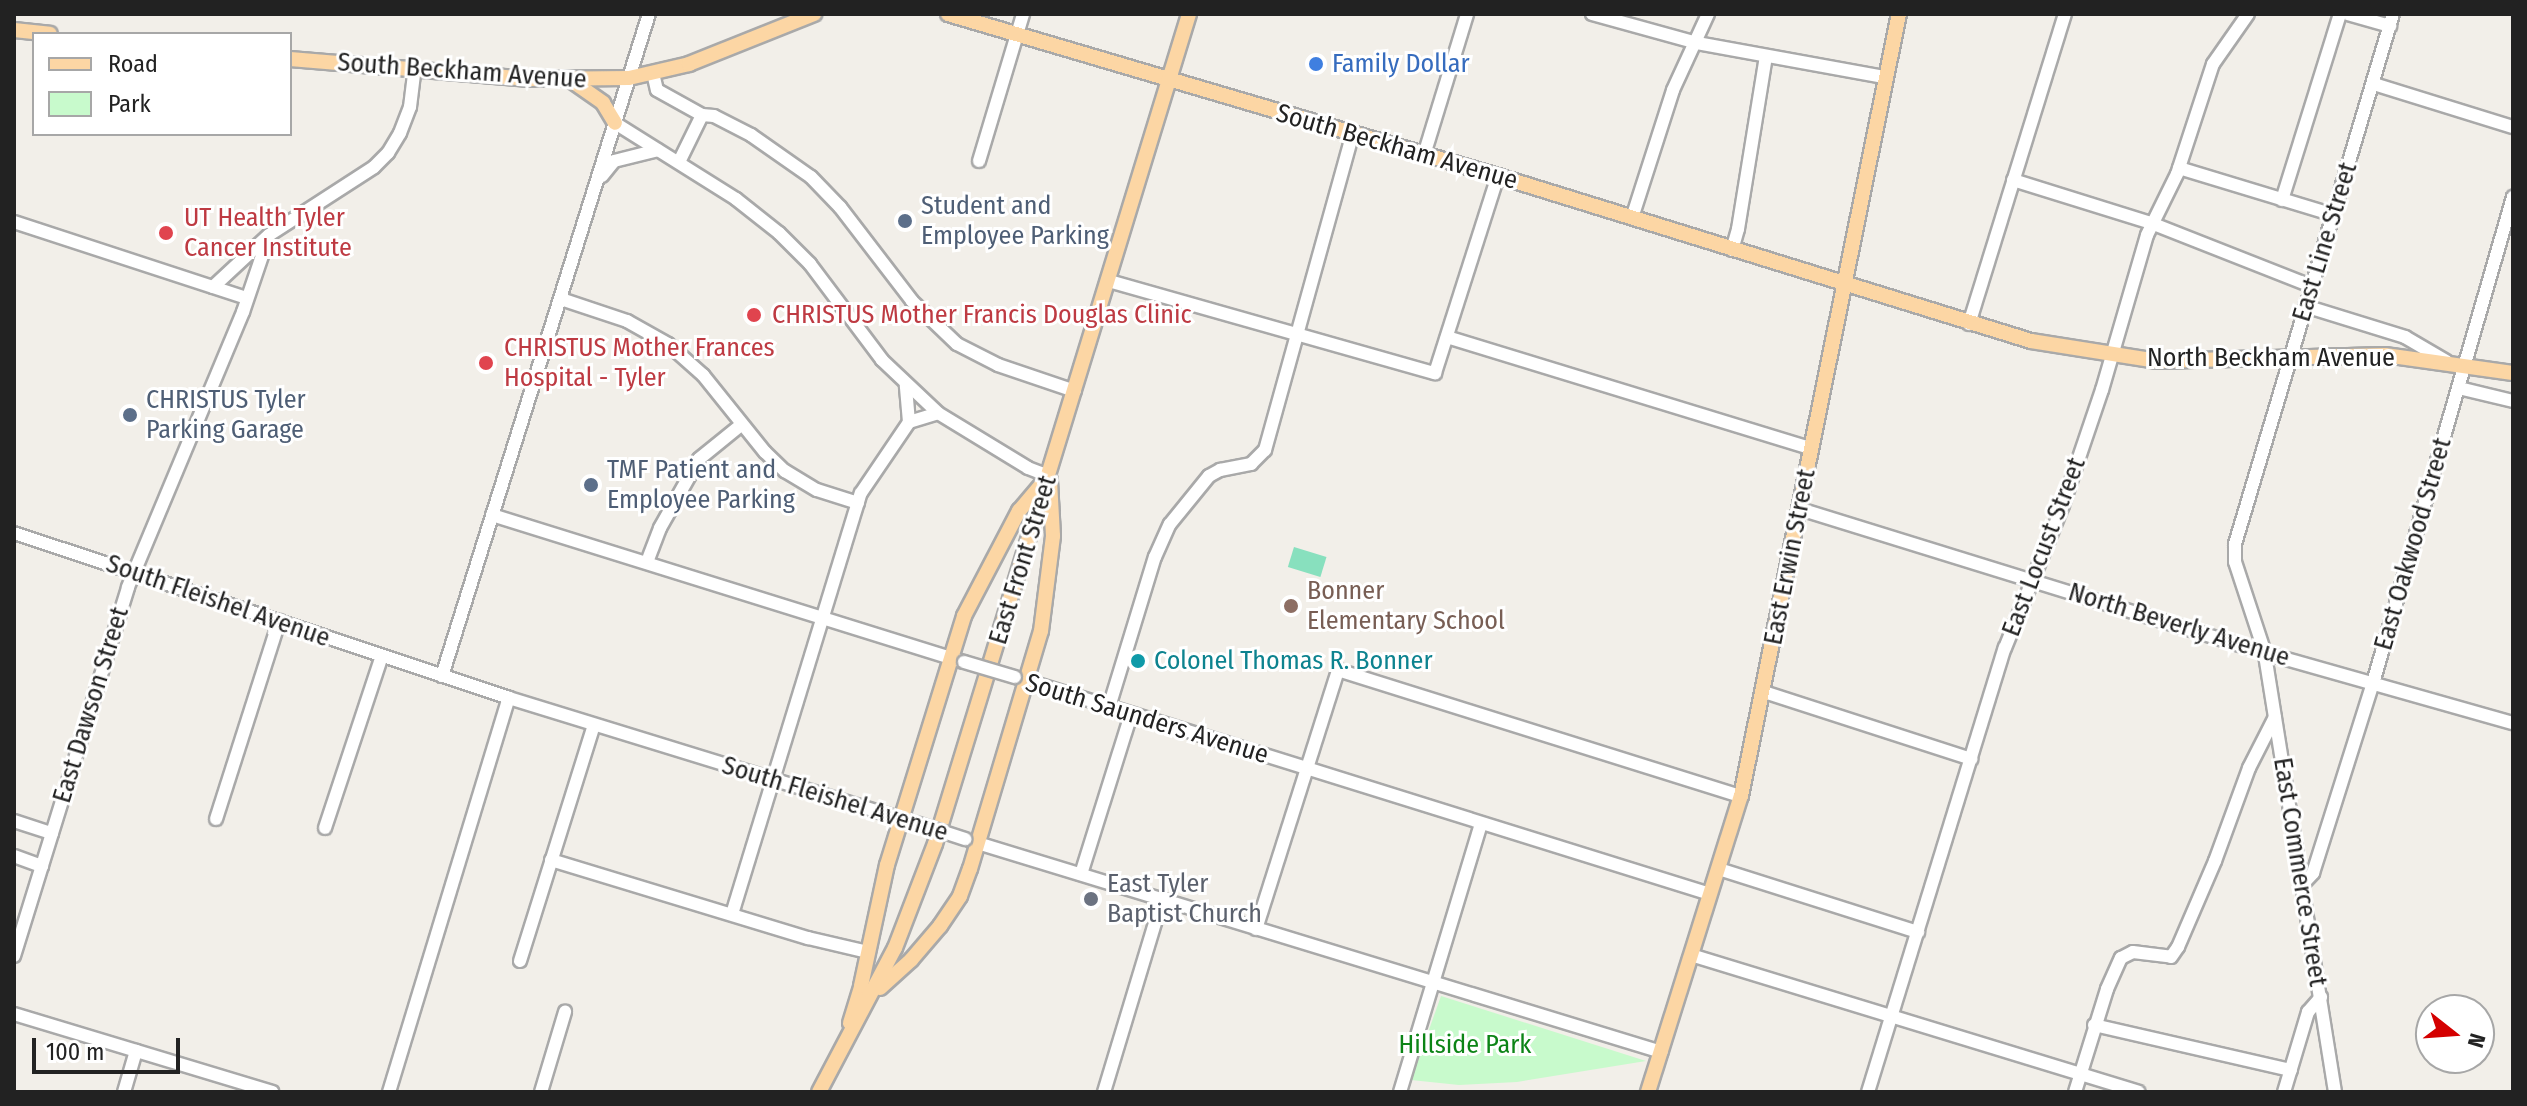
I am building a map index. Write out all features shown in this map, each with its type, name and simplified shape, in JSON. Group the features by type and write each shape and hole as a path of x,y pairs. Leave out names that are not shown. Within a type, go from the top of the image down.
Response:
{"main road":[{"name":"South Beckham Avenue","path":"292,59 572,80 629,78 697,61 814,14"},
{"name":"South Beckham Avenue","path":"948,14 1498,176 1845,285"},
{"name":"East Front Street","path":"819,1092 874,994 909,915 935,844 1189,14"},
{"name":"East Erwin Street","path":"1648,1092 1741,796 1899,14"},
{"path":"572,80 603,103 615,123"},
{"name":"North Beckham Avenue","path":"1845,285 2031,341 2111,356 2201,362 2385,355 2446,361 2513,373"},
{"path":"837,1060 859,995 901,819 984,573 1019,511 1049,476"},
{"path":"874,994 911,960 951,910 965,883 971,841 1044,615 1053,536 1049,476"}],"street":[{"path":"442,676 649,14"},
{"path":"979,161 1023,14"},
{"path":"1424,155 1467,14"},
{"path":"1592,14 1697,43 1884,77"},
{"path":"1632,218 1673,90 1708,14"},
{"path":"1969,324 2065,14"},
{"name":"East Locust Street","path":"1868,1092 2005,648 2063,505 2151,223 2179,168 2208,75 2248,14"},
{"path":"2282,200 2340,14"},
{"path":"2348,14 2391,20"},
{"name":"East Line Street","path":"2265,653 2235,562 2235,544 2391,20"},
{"path":"1732,250 1766,56"},
{"path":"213,287 269,235 374,167 388,153 410,107 415,69"},
{"path":"653,73 657,90 702,115 714,116 758,139 811,177 840,207 921,310 957,344 998,365 1075,391"},
{"path":"2374,84 2513,127"},
{"path":"679,162 702,115"},
{"path":"615,123 749,208 801,254 906,385 938,413 1028,468 1049,476"},
{"path":"1109,707 1165,534 1209,476 1220,470 1251,464 1261,456 1353,133"},
{"path":"599,180 614,161 658,150"},
{"path":"2179,168 2334,215"},
{"path":"1109,281 1435,373 1498,176"},
{"path":"2013,180 2151,223 2311,286"},
{"name":"East Oakwood Street","path":"2301,886 2313,873 2373,683 2513,197"},
{"path":"15,226 247,298"},
{"name":"East Dawson Street","path":"14,956 134,571 247,298 269,235"},
{"path":"561,299 613,315 668,344 703,375 775,462 817,490 858,503"},
{"path":"2305,306 2405,337 2446,361"},
{"path":"1447,337 1811,448"},
{"path":"906,385 909,422"},
{"path":"2459,388 2513,401"},
{"path":"732,914 858,503 868,480 909,422 938,413"},
{"path":"647,562 660,528 699,459 742,424"},
{"name":"North Beverly Avenue","path":"1800,509 2265,653 2513,723"},
{"name":"South Saunders Avenue","path":"492,515 1710,894"},
{"name":"South Fleishel Avenue","path":"14,533 594,725 1661,1052"},
{"path":"216,819 279,621"},
{"name":"East Commerce Street","path":"2265,653 2335,1092"},
{"path":"325,828 382,656"},
{"path":"1256,929 1338,670 1741,796"},
{"path":"1764,692 1971,759"},
{"path":"389,1092 509,698"},
{"path":"1081,874 1131,714"},
{"path":"2075,1092 2094,1025 2121,958 2133,952 2171,957 2178,947 2215,861 2249,768 2275,717"},
{"path":"520,961 594,725"},
{"path":"14,821 52,833"},
{"path":"1400,1092 1481,824"},
{"path":"14,856 42,866"},
{"path":"551,860 808,938 868,952"},
{"path":"1719,869 1918,932"},
{"path":"1104,1092 1162,900"},
{"path":"1691,955 2139,1092"},
{"path":"2284,1092 2308,1012 2321,997"},
{"path":"541,1092 565,1012"},
{"path":"14,1014 136,1051 239,1087 273,1092"},
{"path":"2094,1025 2291,1070"},
{"path":"124,1092 136,1051"}],"green space":[{"path":"1294,547 1327,557 1320,577 1288,567"},
{"name":"Hillside Park","path":"1441,996 1646,1061 1517,1082 1459,1085 1411,1080"}],"place":[{"name":"Family Dollar","path":"1316,64"},
{"name":"Student and Employee Parking","path":"905,221"},
{"name":"UT Health Tyler Cancer Institute","path":"166,233"},
{"name":"CHRISTUS Mother Francis Douglas Clinic","path":"754,315"},
{"name":"CHRISTUS Mother Frances Hospital - Tyler","path":"486,363"},
{"name":"CHRISTUS Tyler Parking Garage","path":"130,415"},
{"name":"TMF Patient and Employee Parking","path":"591,485"},
{"name":"Bonner Elementary School","path":"1291,606"},
{"name":"Colonel Thomas R. Bonner","path":"1138,661"},
{"name":"East Tyler Baptist Church","path":"1091,899"}]}
